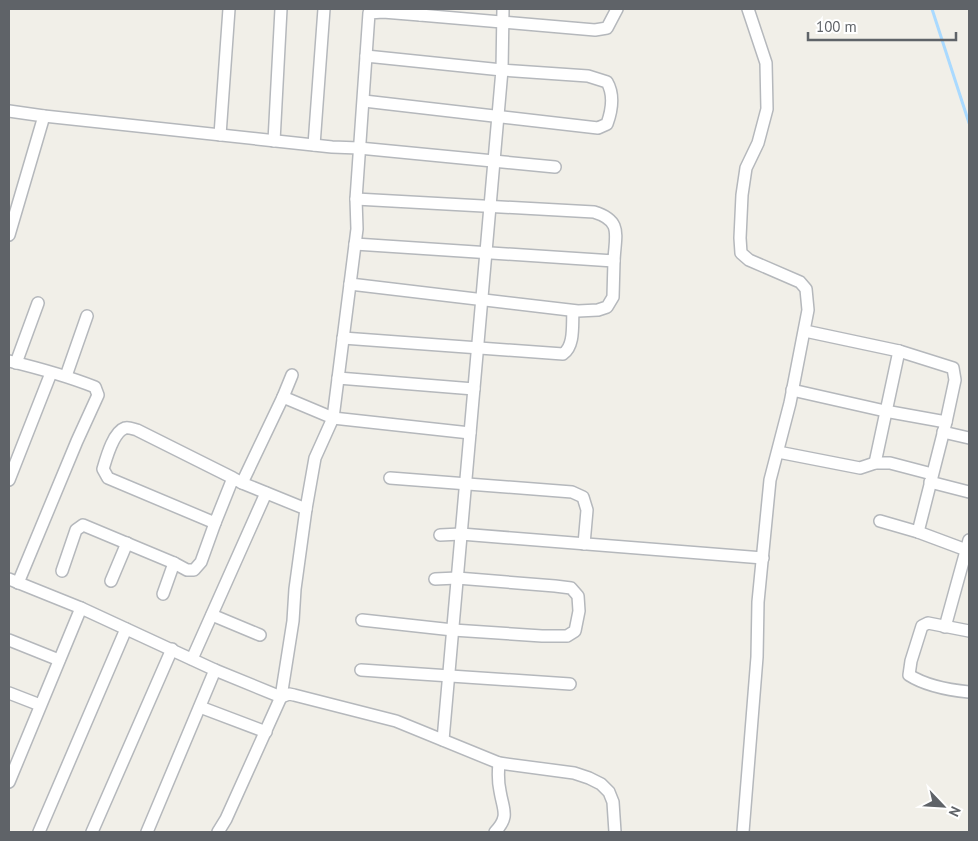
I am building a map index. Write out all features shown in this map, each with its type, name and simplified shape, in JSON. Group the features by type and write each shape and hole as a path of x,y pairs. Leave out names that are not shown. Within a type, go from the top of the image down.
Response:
{"street":[{"path":"220,135 230,9"},
{"path":"274,141 281,9"},
{"path":"314,145 324,9"},
{"path":"443,740 502,70 503,9"},
{"path":"218,832 226,819 281,697 314,458 333,418 357,229 356,199 369,11 420,12 595,30 606,28 617,9"},
{"path":"743,832 757,657 758,602 770,480 792,390 808,310 808,298 804,285 789,276 749,260 741,253 742,194 746,168 758,142 768,109 766,63 748,9"},
{"path":"364,101 598,128 607,124 610,115 612,90 607,82 598,78 366,56"},
{"path":"9,111 274,141 556,167"},
{"path":"9,235 44,116"},
{"path":"350,284 573,310 598,310 607,307 613,297 614,224 607,216 594,212 356,199"},
{"path":"355,244 614,261"},
{"path":"38,303 12,362 66,376 94,387 98,396 13,581 82,608 215,670 281,697 289,694 294,695 396,721 498,763 574,774 589,778 601,784 609,792 613,802 615,832"},
{"path":"343,338 563,354 571,344 573,310"},
{"path":"66,376 87,316"},
{"path":"805,331 898,352 953,368 954,380 945,427 918,532"},
{"path":"875,463 898,352"},
{"path":"9,480 12,466 51,373"},
{"path":"62,571 76,530 83,525 174,563 186,570 194,570 201,562 215,524 283,397 292,375"},
{"path":"338,378 474,390"},
{"path":"792,390 945,427 969,438"},
{"path":"283,397 333,418 470,433"},
{"path":"215,524 108,478 103,469 110,448 120,431 127,428 136,430 238,481 306,509"},
{"path":"778,452 860,468 875,463 890,463 969,492"},
{"path":"390,478 572,492 583,497 587,510 584,544"},
{"path":"192,659 266,493"},
{"path":"880,521 968,547 945,627"},
{"path":"440,535 461,534 763,558"},
{"path":"111,581 127,543"},
{"path":"163,594 174,563"},
{"path":"362,620 453,630 542,636 566,636 575,631 578,596 571,588 457,578 434,579"},
{"path":"9,782 82,608"},
{"path":"212,615 260,635"},
{"path":"969,631 928,623 922,626 911,661 909,675 919,682 954,691 969,692"},
{"path":"39,832 126,628"},
{"path":"9,640 59,660"},
{"path":"92,832 172,649"},
{"path":"147,832 215,670"},
{"path":"361,670 570,684"},
{"path":"9,693 40,705"},
{"path":"200,707 266,732"},
{"path":"495,832 504,820 505,812 500,793 498,763"}],"waterway":[{"path":"932,9 969,123"}]}
